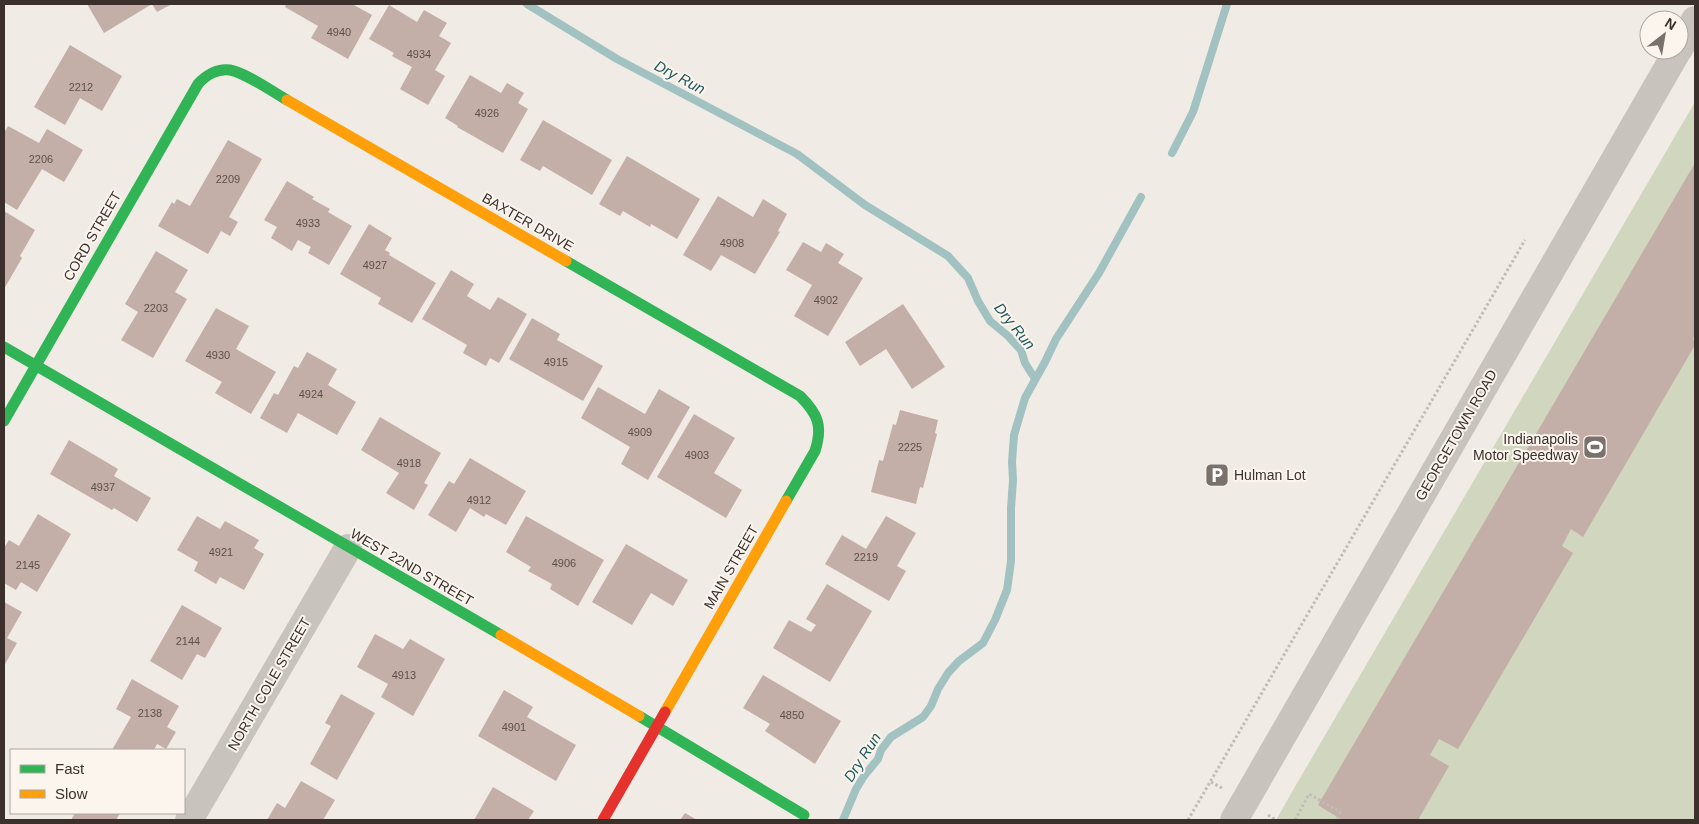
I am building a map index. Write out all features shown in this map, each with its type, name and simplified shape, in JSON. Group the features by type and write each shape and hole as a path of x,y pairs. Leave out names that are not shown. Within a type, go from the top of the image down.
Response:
{"street":[{"name":"GEORGETOWN ROAD","path":"1234,820 1673,60"},
{"name":"BAXTER DRIVE","path":"214,73 221,70 232,70 252,80 800,396 816,413 818,420"},
{"name":"CORD STREET","path":"4,421 195,88 201,80 214,73"},
{"name":"WEST 22ND STREET","path":"4,347 657,726 804,815"},
{"name":"MAIN STREET","path":"603,820 815,451 820,434 818,420"},
{"name":"NORTH COLE STREET","path":"189,820 348,548"}],"path":[{"path":"1188,820 1525,240"},
{"path":"1295,820 1309,794 1340,812 1336,820"}],"green space":[{"name":"Indianapolis Motor Speedway","path":"1695,102 1695,820 1276,820 1296,785"}],"building":[{"path":"87,4 152,4 104,33"},
{"path":"152,4 172,4 157,12"},
{"path":"286,4 352,4 372,15 348,59 311,38 318,26 285,7"},
{"path":"389,5 417,22 424,10 447,23 439,36 451,43 435,70 445,76 428,105 400,89 412,67 392,56 394,53 369,39"},
{"path":"70,45 122,76 102,111 80,98 65,125 34,107"},
{"path":"470,75 501,93 507,83 524,93 518,103 528,109 503,153 457,127 445,118"},
{"path":"543,120 612,160 592,195 543,166 540,171 520,160"},
{"path":"8,126 39,143 47,129 83,150 64,182 42,169 17,210 4,202 4,133"},
{"path":"228,140 262,159 229,217 238,222 230,236 221,231 208,254 158,226 172,202 174,204 177,199 190,206"},
{"path":"627,156 700,199 677,239 651,224 650,227 623,211 620,216 599,204"},
{"path":"1695,163 1695,334 1693,339 1695,345 1583,537 1571,529 1562,546 1573,553 1458,749 1439,739 1430,755 1449,766 1418,820 1342,820 1318,805"},
{"path":"287,181 314,197 312,199 330,209 328,212 352,226 329,265 308,253 311,247 298,240 292,251 271,238 277,227 264,220"},
{"path":"718,196 753,217 763,199 787,214 778,231 780,232 755,274 721,255 711,271 683,255"},
{"path":"4,211 35,230 20,256 22,258 4,289"},
{"path":"369,224 392,238 385,250 390,253 389,255 436,283 412,323 378,304 381,298 340,274"},
{"path":"803,242 821,252 826,243 844,254 838,263 863,278 828,336 794,316 812,285 786,270"},
{"path":"156,251 188,270 175,292 187,299 153,358 121,340 138,312 125,304"},
{"path":"451,270 474,284 467,296 490,310 498,297 527,314 499,363 490,358 486,366 463,353 467,345 422,319"},
{"path":"903,304 945,367 912,389 886,349 860,366 845,342"},
{"path":"216,308 249,326 236,349 276,372 251,414 215,393 222,382 185,361"},
{"path":"532,318 560,334 557,340 603,366 583,401 509,359"},
{"path":"307,352 337,369 328,385 356,402 337,435 298,413 287,433 260,418 274,393 278,395 294,366 298,368"},
{"path":"598,387 645,414 659,389 690,407 648,480 621,464 630,447 581,418"},
{"path":"900,410 938,420 935,433 937,434 923,488 920,487 916,504 871,492 879,460 883,461 893,424 896,425"},
{"path":"694,414 735,438 714,473 742,490 726,518 657,477"},
{"path":"380,417 441,453 424,483 428,485 414,510 386,493 399,473 361,450"},
{"path":"69,440 118,469 114,476 151,498 137,522 114,508 112,510 50,474"},
{"path":"470,458 526,491 506,525 486,514 484,517 470,508 456,532 428,515 449,481 454,484"},
{"path":"38,514 71,534 37,592 21,582 16,590 4,583 4,548 9,540 19,546"},
{"path":"197,516 220,529 225,521 259,540 254,548 264,554 244,590 220,577 216,584 194,571 198,562 177,550"},
{"path":"526,516 604,560 578,606 550,589 552,584 528,571 531,567 506,552"},
{"path":"886,516 916,533 897,566 906,571 889,601 825,564 842,535 866,549"},
{"path":"626,544 688,580 673,606 651,593 632,625 592,602"},
{"path":"827,584 872,611 830,682 773,648 789,620 811,632 816,625 806,619"},
{"path":"4,602 22,612 7,638 17,643 4,666"},
{"path":"182,605 222,628 205,658 197,654 182,680 150,661"},
{"path":"375,634 403,649 410,639 445,659 413,716 381,697 388,684 357,667"},
{"path":"763,675 841,721 815,764 765,731 770,724 743,708"},
{"path":"132,679 179,706 167,727 176,732 166,749 157,744 154,749 113,749 131,717 116,709"},
{"path":"504,690 533,707 527,717 576,745 556,781 478,736"},
{"path":"341,694 375,713 337,780 310,764 331,726 325,723"},
{"path":"301,781 335,800 323,820 267,820 277,803 285,808"},
{"path":"493,787 534,811 528,820 474,820"},
{"path":"685,813 697,820 680,820"},
{"path":"74,814 119,814 116,820 71,820"}],"waterway":[{"name":"Dry Run","path":"527,4 617,59 797,154 865,205 948,256 968,278 978,301 990,321 1021,350 1025,363 1035,379"},
{"path":"1172,153 1193,112 1227,4"},
{"name":"Dry Run","path":"843,820 856,789 878,759 881,750 891,737 923,717 931,706 938,689 948,673 959,661 983,643 995,620 1007,590 1011,561 1014,435 1025,398 1056,339 1099,273 1141,197"}],"traffic: fast":[{"path":"4,421 198,84 212,73 230,70 251,79 287,100"},
{"path":"566,261 800,396 815,415 819,434 815,451 786,501"},
{"path":"4,347 501,635"},
{"path":"639,716 804,815"}],"traffic: slow":[{"path":"287,100 566,261"},
{"path":"665,712 786,501"},
{"path":"501,635 639,716"}],"traffic: jam":[{"path":"603,820 665,712"}],"place":[{"name":"Indianapolis Motor Speedway","path":"1595,447"},
{"name":"Hulman Lot","path":"1217,475"}]}
